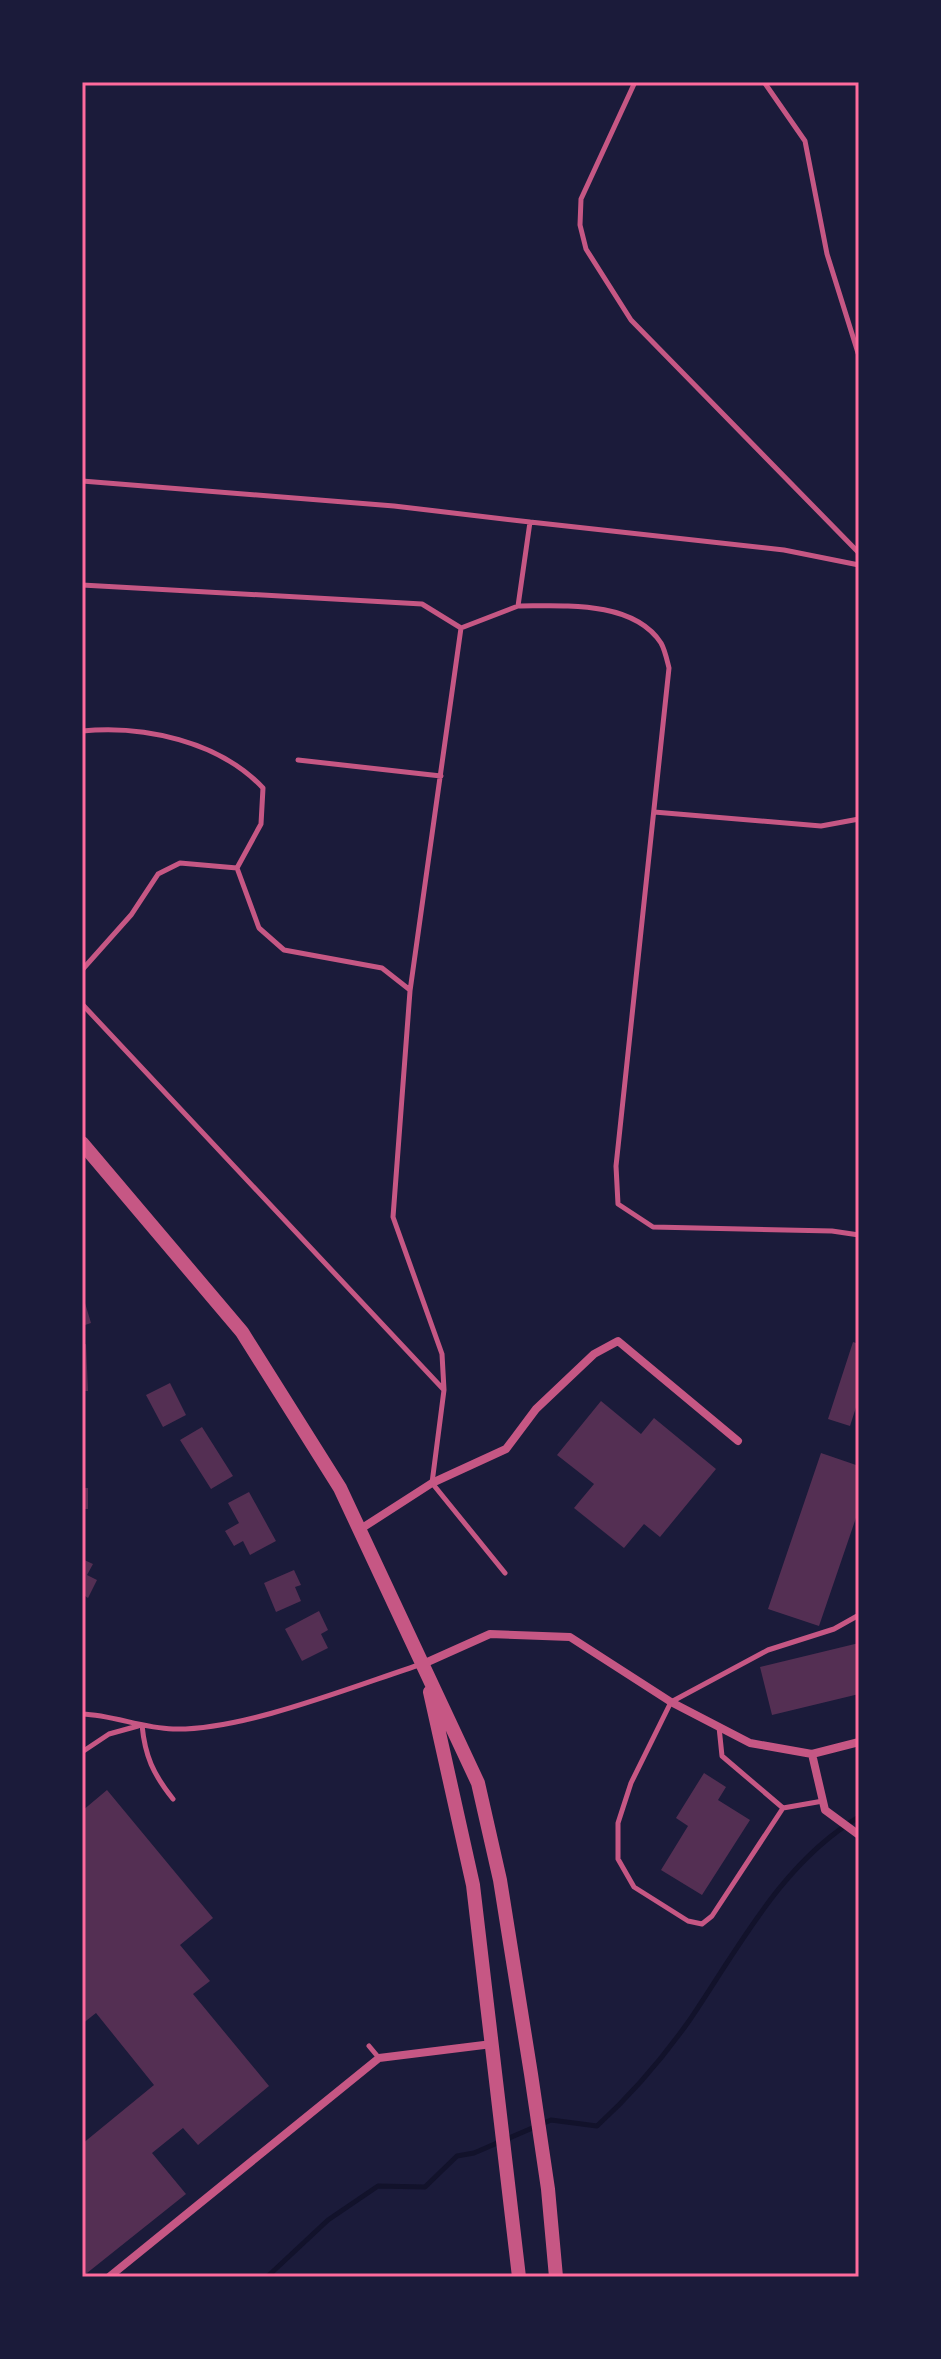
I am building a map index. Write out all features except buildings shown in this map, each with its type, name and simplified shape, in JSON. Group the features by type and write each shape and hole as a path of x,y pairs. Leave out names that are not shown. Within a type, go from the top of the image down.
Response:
{"street":[{"path":"82,1143 242,1332 340,1488 478,1783 500,1880 531,2074 548,2189 556,2277"},
{"path":"359,1530 432,1483 506,1449 536,1409 594,1354 618,1341 738,1441"},
{"path":"423,1664 490,1634 570,1637 671,1702 750,1743 812,1754 859,1742"},
{"path":"423,1664 473,1885 513,2203 519,2277"},
{"path":"812,1754 824,1806 859,1835"},
{"path":"109,2277 379,2058 493,2044"}],"lane":[{"path":"635,82 581,199 580,225 586,249 631,320 859,553"},
{"path":"764,82 805,141 827,254 859,356"},
{"path":"82,481 394,506 784,550 859,565"},
{"path":"518,606 530,522"},
{"path":"82,585 422,604 461,628"},
{"path":"461,628 518,606 613,611 640,622 661,644 669,668 616,1166 618,1204 653,1227 832,1231 859,1235"},
{"path":"461,628 410,991 393,1217 442,1354 444,1390 432,1483 505,1573"},
{"path":"82,731 118,728 192,743 247,771 263,788 261,824 237,868 259,928 284,950 382,968 410,991"},
{"path":"298,760 441,776"},
{"path":"654,812 821,826 859,819"},
{"path":"82,970 131,915 158,874 180,863 237,868"},
{"path":"82,1004 444,1390"},
{"path":"783,1808 712,1916 702,1924 688,1921 634,1887 618,1859 618,1823 631,1783 671,1702 768,1650 834,1629 859,1615"},
{"path":"82,1714 110,1715 142,1725 173,1729 205,1727 294,1706 423,1664"},
{"path":"82,1752 109,1734 142,1725"},
{"path":"142,1725 145,1757 156,1778 173,1799"},
{"path":"719,1727 722,1756 783,1808 824,1806"},
{"path":"369,2046 379,2058"}],"waterway":[{"path":"267,2277 328,2220 378,2186 425,2187 457,2156 474,2153 551,2120 597,2126 668,2049 784,1882 832,1836 859,1817"}]}
